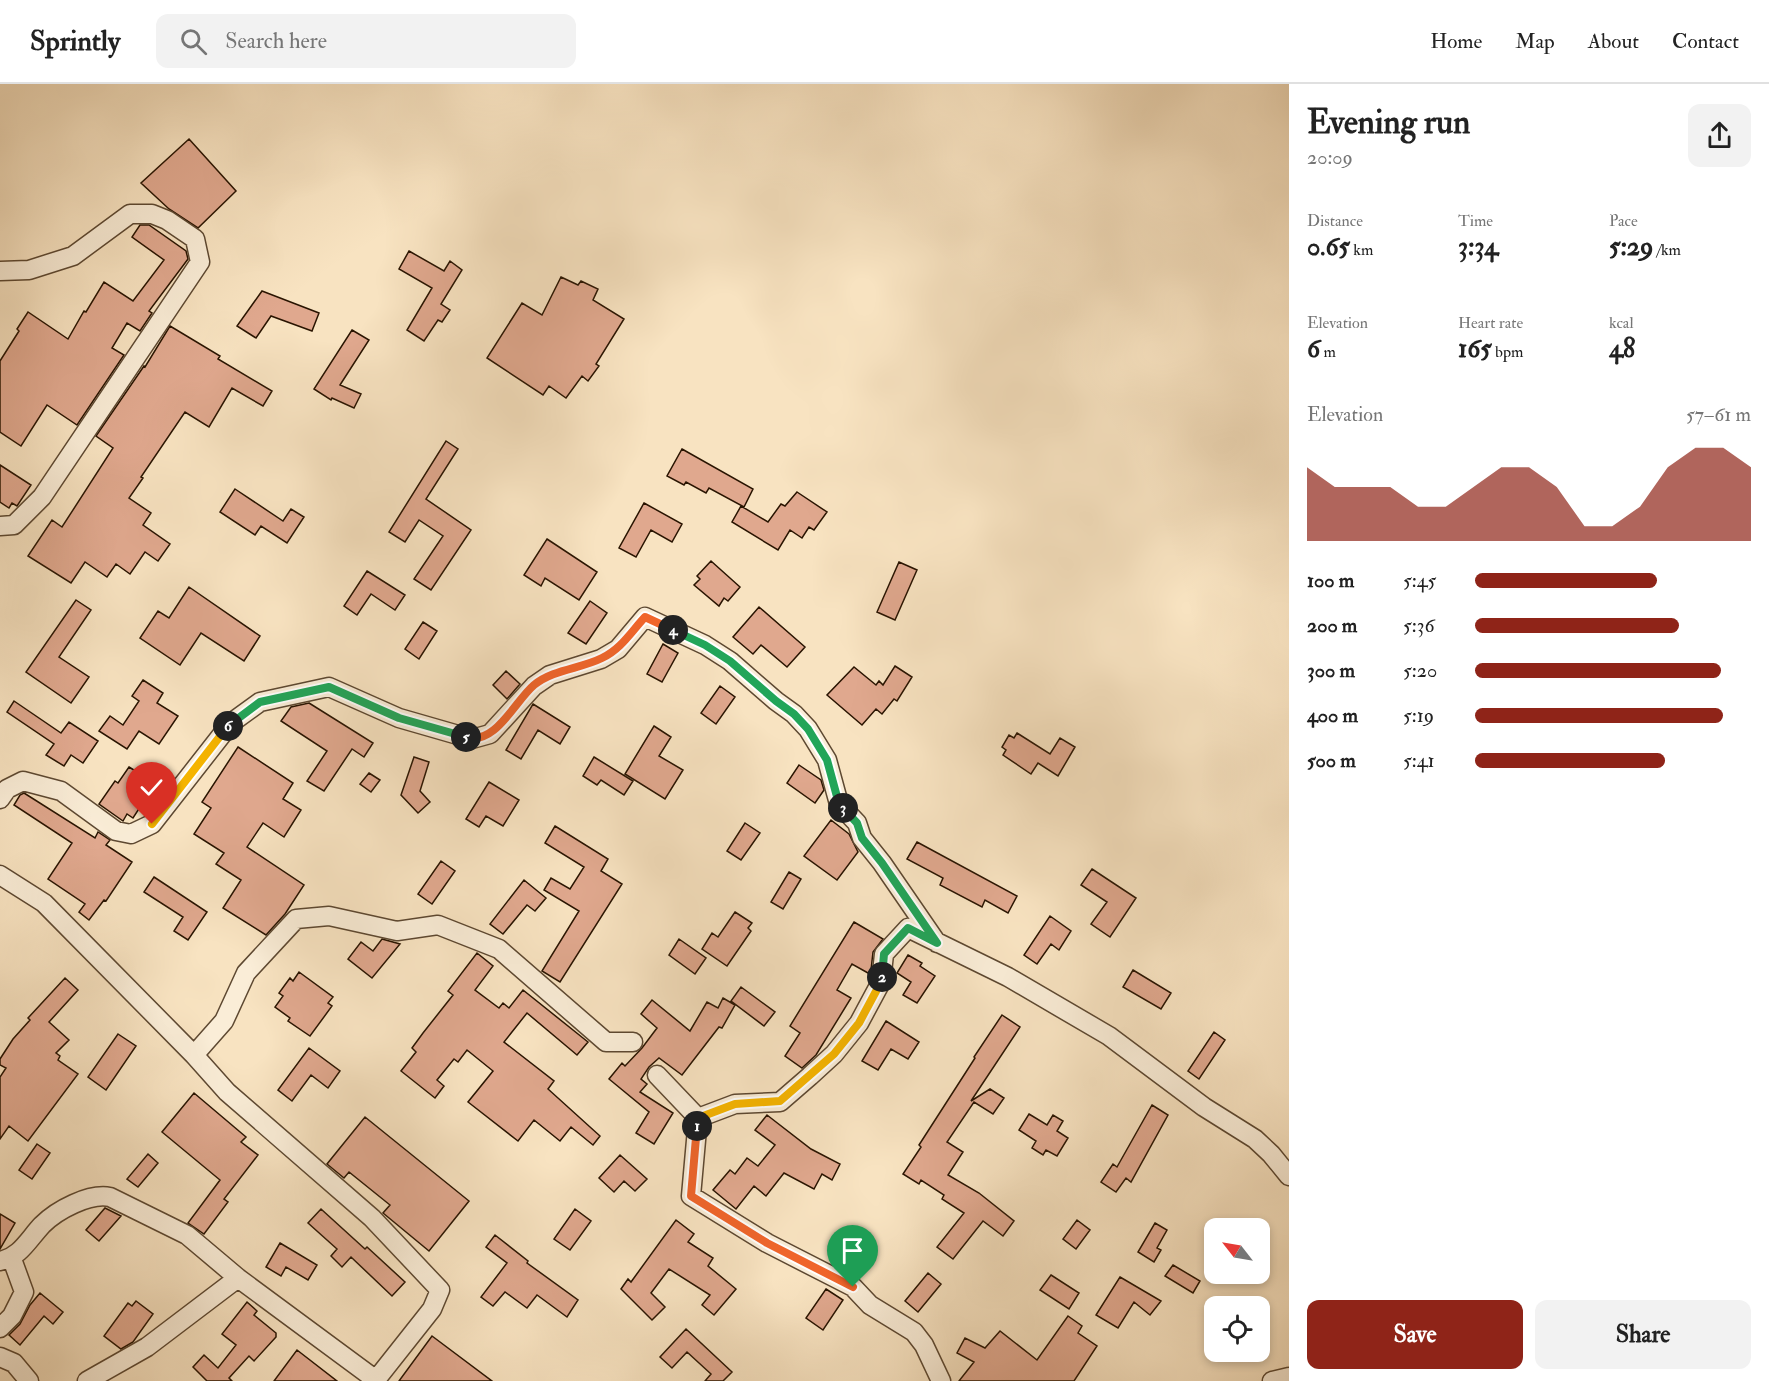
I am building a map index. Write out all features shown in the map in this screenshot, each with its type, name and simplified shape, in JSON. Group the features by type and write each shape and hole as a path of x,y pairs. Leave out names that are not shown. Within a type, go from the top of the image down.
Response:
{"street":[{"path":"0,271 29,270 73,256 130,214 142,213 167,220 195,239 200,262 42,497 14,525 0,526"},
{"path":"0,799 8,789 23,781 61,791 116,831 131,834 152,824 231,723 248,710 260,702 329,687 399,718 472,739 481,737 490,734 534,686 550,675 601,659 618,649 645,617 705,645 730,661 794,714 808,729 827,760 839,804 857,823 862,838 937,943"},
{"path":"0,875 44,903 194,1055 227,1092 372,1218 440,1290 432,1309 375,1380 238,1278 187,1235 102,1195 71,1205 44,1223 6,1260 24,1292 12,1316 0,1328"},
{"path":"194,1055 224,1021 246,973 296,919 329,916 397,931 438,925 499,949 606,1042 633,1042"},
{"path":"698,1118 735,1104 780,1101 834,1054 859,1023 881,982 884,954 908,928 1008,977 1109,1036 1204,1107 1255,1139 1289,1176"},
{"path":"657,1075 698,1118 691,1196 767,1243 853,1287 870,1305 914,1332 924,1345 940,1381"},
{"path":"87,1381 147,1347 238,1278"},
{"path":"0,1357 14,1363 28,1381"},
{"path":"1272,1381 1289,1377"}],"building":[{"path":"189,139 236,191 198,228 169,209 141,183"},
{"path":"140,225 149,225 186,251 188,259 149,311 152,313 140,331 127,323 112,348 124,355 77,425 47,405 21,446 0,432 0,361 19,331 17,329 28,312 68,339 104,282 133,301 164,260 132,237"},
{"path":"409,251 444,271 450,261 462,270 441,304 450,310 442,322 438,320 424,341 407,330 432,288 399,269"},
{"path":"561,277 578,285 581,281 598,289 593,300 624,319 596,364 599,366 588,381 582,376 566,398 549,386 543,395 487,358 522,303 542,315"},
{"path":"262,291 319,313 312,331 271,316 256,338 237,326"},
{"path":"170,326 220,356 218,359 272,391 263,406 232,388 209,427 185,412 129,498 151,513 143,525 170,544 158,561 145,552 130,574 116,564 107,577 85,562 71,583 28,556 52,520 62,527 113,448 96,436 145,367"},
{"path":"352,330 369,340 340,385 361,394 354,408 332,398 331,400 314,389"},
{"path":"446,441 458,449 426,499 471,530 431,590 414,579 443,536 419,520 405,542 389,532"},
{"path":"682,449 753,489 744,507 709,488 706,493 686,482 684,485 667,476"},
{"path":"0,465 31,485 17,506 12,503 9,508 0,502"},
{"path":"235,489 283,521 291,509 304,517 287,543 261,526 255,535 220,512"},
{"path":"797,492 827,512 814,530 809,527 802,538 790,530 778,550 732,522 741,506 768,522 781,504 785,506"},
{"path":"644,503 682,524 672,542 651,530 636,557 619,548"},
{"path":"547,539 597,572 579,600 545,578 541,586 524,575"},
{"path":"711,561 740,587 728,601 724,598 719,606 694,585 700,579 697,576"},
{"path":"899,562 917,570 895,620 877,612"},
{"path":"367,571 405,595 395,610 371,594 357,615 344,606"},
{"path":"189,587 260,636 244,661 201,633 180,665 140,638 158,611 169,618"},
{"path":"76,600 91,610 59,657 89,677 71,703 26,672"},
{"path":"590,601 607,613 586,644 568,633"},
{"path":"759,607 805,647 787,667 761,645 753,654 733,637"},
{"path":"423,622 437,631 419,659 405,649"},
{"path":"663,644 678,653 662,682 647,674"},
{"path":"895,666 912,677 897,701 894,699 882,714 876,709 862,725 827,695 854,667 876,685 879,681 883,685"},
{"path":"506,671 520,684 507,699 493,685"},
{"path":"143,680 163,693 157,703 178,716 159,744 139,731 127,749 99,731 110,716 123,725 139,701 132,696"},
{"path":"720,686 735,697 716,724 701,713"},
{"path":"14,701 61,733 69,722 98,741 83,763 71,755 64,766 46,755 54,744 7,712"},
{"path":"309,703 373,743 364,757 352,749 324,791 307,781 327,751 281,721 291,707"},
{"path":"533,704 570,727 560,744 538,730 521,759 506,750"},
{"path":"654,726 671,737 659,756 683,770 665,799 625,774"},
{"path":"1017,733 1050,754 1060,738 1075,747 1058,776 1038,763 1031,774 1003,755 1006,750 1002,747 1009,735 1014,738"},
{"path":"238,747 293,783 283,799 301,810 284,837 263,823 247,847 304,885 285,914 266,935 223,908 241,880 216,864 224,853 194,834 211,808 202,802"},
{"path":"414,757 429,762 420,791 430,802 418,813 401,795"},
{"path":"594,757 633,781 624,795 601,780 597,785 583,776"},
{"path":"799,765 821,780 824,790 815,803 787,783"},
{"path":"129,767 150,780 138,797 144,801 133,818 127,814 123,821 99,804 115,781 118,783"},
{"path":"369,773 380,780 371,792 360,784"},
{"path":"489,782 519,800 503,826 486,816 479,827 466,819"},
{"path":"24,793 95,838 98,832 110,840 106,845 132,862 106,901 104,900 89,920 79,912 85,904 48,879 72,843 14,805"},
{"path":"831,820 849,834 858,852 837,880 804,856"},
{"path":"745,823 760,833 741,860 727,851"},
{"path":"555,826 608,859 601,871 622,884 560,982 542,971 579,911 544,890 551,878 570,889 584,867 545,843"},
{"path":"917,842 1017,896 1008,913 985,900 982,907 940,885 943,878 907,859"},
{"path":"441,861 455,871 432,904 418,894"},
{"path":"1092,869 1136,898 1110,937 1091,924 1107,902 1081,885"},
{"path":"789,872 801,879 783,909 771,902"},
{"path":"154,877 207,912 188,940 174,931 183,917 144,892"},
{"path":"524,880 546,898 535,911 527,905 503,934 490,924"},
{"path":"735,912 752,923 748,928 751,931 727,966 702,949 712,933 718,937"},
{"path":"1050,916 1071,931 1059,950 1051,944 1037,964 1024,955"},
{"path":"854,922 883,939 873,952 871,970 868,973 852,964 837,990 851,998 816,1055 802,1068 785,1056 800,1033 790,1026"},
{"path":"382,939 400,944 372,978 348,959 361,942 373,951"},
{"path":"679,939 706,958 695,974 669,955"},
{"path":"477,953 493,966 475,990 499,1008 503,1003 509,1008 523,990 588,1042 577,1055 527,1013 504,1042 554,1081 548,1089 600,1136 593,1145 571,1127 560,1141 534,1120 518,1141 468,1102 493,1071 467,1050 458,1062 454,1059 437,1080 444,1086 435,1098 401,1071 416,1052 412,1048 453,995 448,991"},
{"path":"908,955 922,963 920,966 935,976 917,1003 903,995 911,982 897,973"},
{"path":"1133,970 1171,993 1161,1009 1123,987"},
{"path":"299,972 333,997 328,1003 332,1006 310,1036 288,1021 290,1018 275,1007 283,996 279,993 290,978 293,981"},
{"path":"65,978 78,990 49,1022 69,1040 56,1053 60,1056 58,1060 78,1074 28,1141 9,1126 0,1139 0,1077 6,1068 0,1065 0,1059 13,1039 30,1020 28,1018"},
{"path":"741,987 775,1012 764,1026 731,1001"},
{"path":"723,998 735,1005 722,1028 719,1027 682,1075 659,1058 641,1079 647,1084 640,1092 673,1113 654,1144 636,1133 649,1112 609,1079 622,1063 625,1066 642,1048 657,1028 641,1014 652,1000 690,1031 707,1002 718,1008"},
{"path":"1002,1015 1020,1027 971,1101 990,1089 1004,1098 993,1114 974,1102 947,1142 963,1152 948,1175 979,1193 1014,1221 1003,1236 983,1221 953,1259 937,1247 964,1213 942,1199 944,1195 921,1180 919,1184 903,1174"},
{"path":"886,1021 919,1042 908,1059 891,1049 878,1070 862,1061"},
{"path":"1214,1032 1225,1040 1199,1079 1188,1071"},
{"path":"118,1034 136,1046 106,1090 88,1077"},
{"path":"309,1048 340,1071 328,1088 311,1075 292,1101 278,1090"},
{"path":"194,1093 246,1137 241,1142 258,1155 224,1199 228,1202 204,1234 188,1223 220,1180 162,1132"},
{"path":"1152,1105 1168,1115 1131,1182 1126,1178 1116,1192 1101,1182 1113,1164 1117,1167"},
{"path":"1029,1114 1047,1125 1053,1115 1063,1121 1057,1131 1068,1138 1057,1156 1046,1150 1043,1155 1032,1148 1036,1141 1019,1130"},
{"path":"767,1115 811,1149 840,1164 832,1180 822,1174 814,1189 784,1173 766,1196 754,1186 736,1209 713,1190 730,1170 735,1174 747,1158 758,1166 775,1145 755,1130"},
{"path":"365,1117 469,1201 429,1251 383,1213 390,1205 349,1172 344,1178 327,1164"},
{"path":"37,1144 50,1153 32,1179 19,1170"},
{"path":"148,1154 158,1163 138,1187 127,1179"},
{"path":"620,1155 647,1179 635,1191 624,1181 614,1192 599,1178"},
{"path":"105,1208 121,1216 99,1241 86,1230"},
{"path":"321,1209 405,1282 392,1296 351,1257 342,1267 331,1256 337,1249 308,1223"},
{"path":"575,1209 591,1221 570,1250 554,1239"},
{"path":"0,1214 15,1223 0,1249"},
{"path":"676,1220 694,1234 688,1242 713,1258 708,1266 736,1289 714,1315 702,1305 710,1295 669,1269 651,1293 665,1307 652,1320 621,1289 628,1279 631,1282"},
{"path":"1077,1220 1090,1230 1076,1249 1063,1239"},
{"path":"1155,1223 1167,1230 1157,1248 1161,1250 1154,1262 1138,1252"},
{"path":"495,1235 528,1261 527,1263 578,1300 567,1317 537,1295 527,1308 505,1292 493,1306 481,1297 507,1263 486,1247"},
{"path":"280,1243 317,1265 308,1280 286,1267 281,1276 266,1267"},
{"path":"1173,1265 1200,1281 1193,1293 1165,1276"},
{"path":"928,1273 941,1284 918,1312 905,1301"},
{"path":"1051,1275 1079,1293 1069,1309 1040,1290"},
{"path":"1120,1277 1161,1301 1150,1315 1134,1302 1118,1328 1096,1315"},
{"path":"826,1289 843,1300 823,1330 806,1318"},
{"path":"40,1293 63,1312 53,1324 44,1316 20,1345 9,1335 20,1324 30,1305"},
{"path":"136,1301 153,1314 133,1342 121,1349 104,1336 128,1303 132,1306"},
{"path":"247,1302 257,1311 254,1315 276,1333 276,1337 254,1361 249,1356 229,1378 232,1381 207,1381 193,1367 204,1355 218,1368 236,1345 222,1334"},
{"path":"1068,1316 1082,1326 1078,1333 1097,1346 1074,1381 959,1381 974,1362 957,1353 965,1338 985,1348 1000,1331 1037,1360"},
{"path":"686,1329 732,1372 723,1381 705,1381 711,1374 687,1352 672,1368 660,1357"},
{"path":"432,1336 492,1381 399,1381"},
{"path":"297,1350 337,1381 274,1381"}],"route":[{"path":"152,824 231,723 260,702 329,687 399,718 472,739 490,734 534,686 550,675 601,659 618,649 645,617 705,645 730,661 794,714 808,729 827,760 839,804 857,823 862,838 937,943 908,928 884,954 881,982 859,1023 834,1054 780,1101 735,1104 698,1118 691,1196 767,1243 853,1287"}]}
